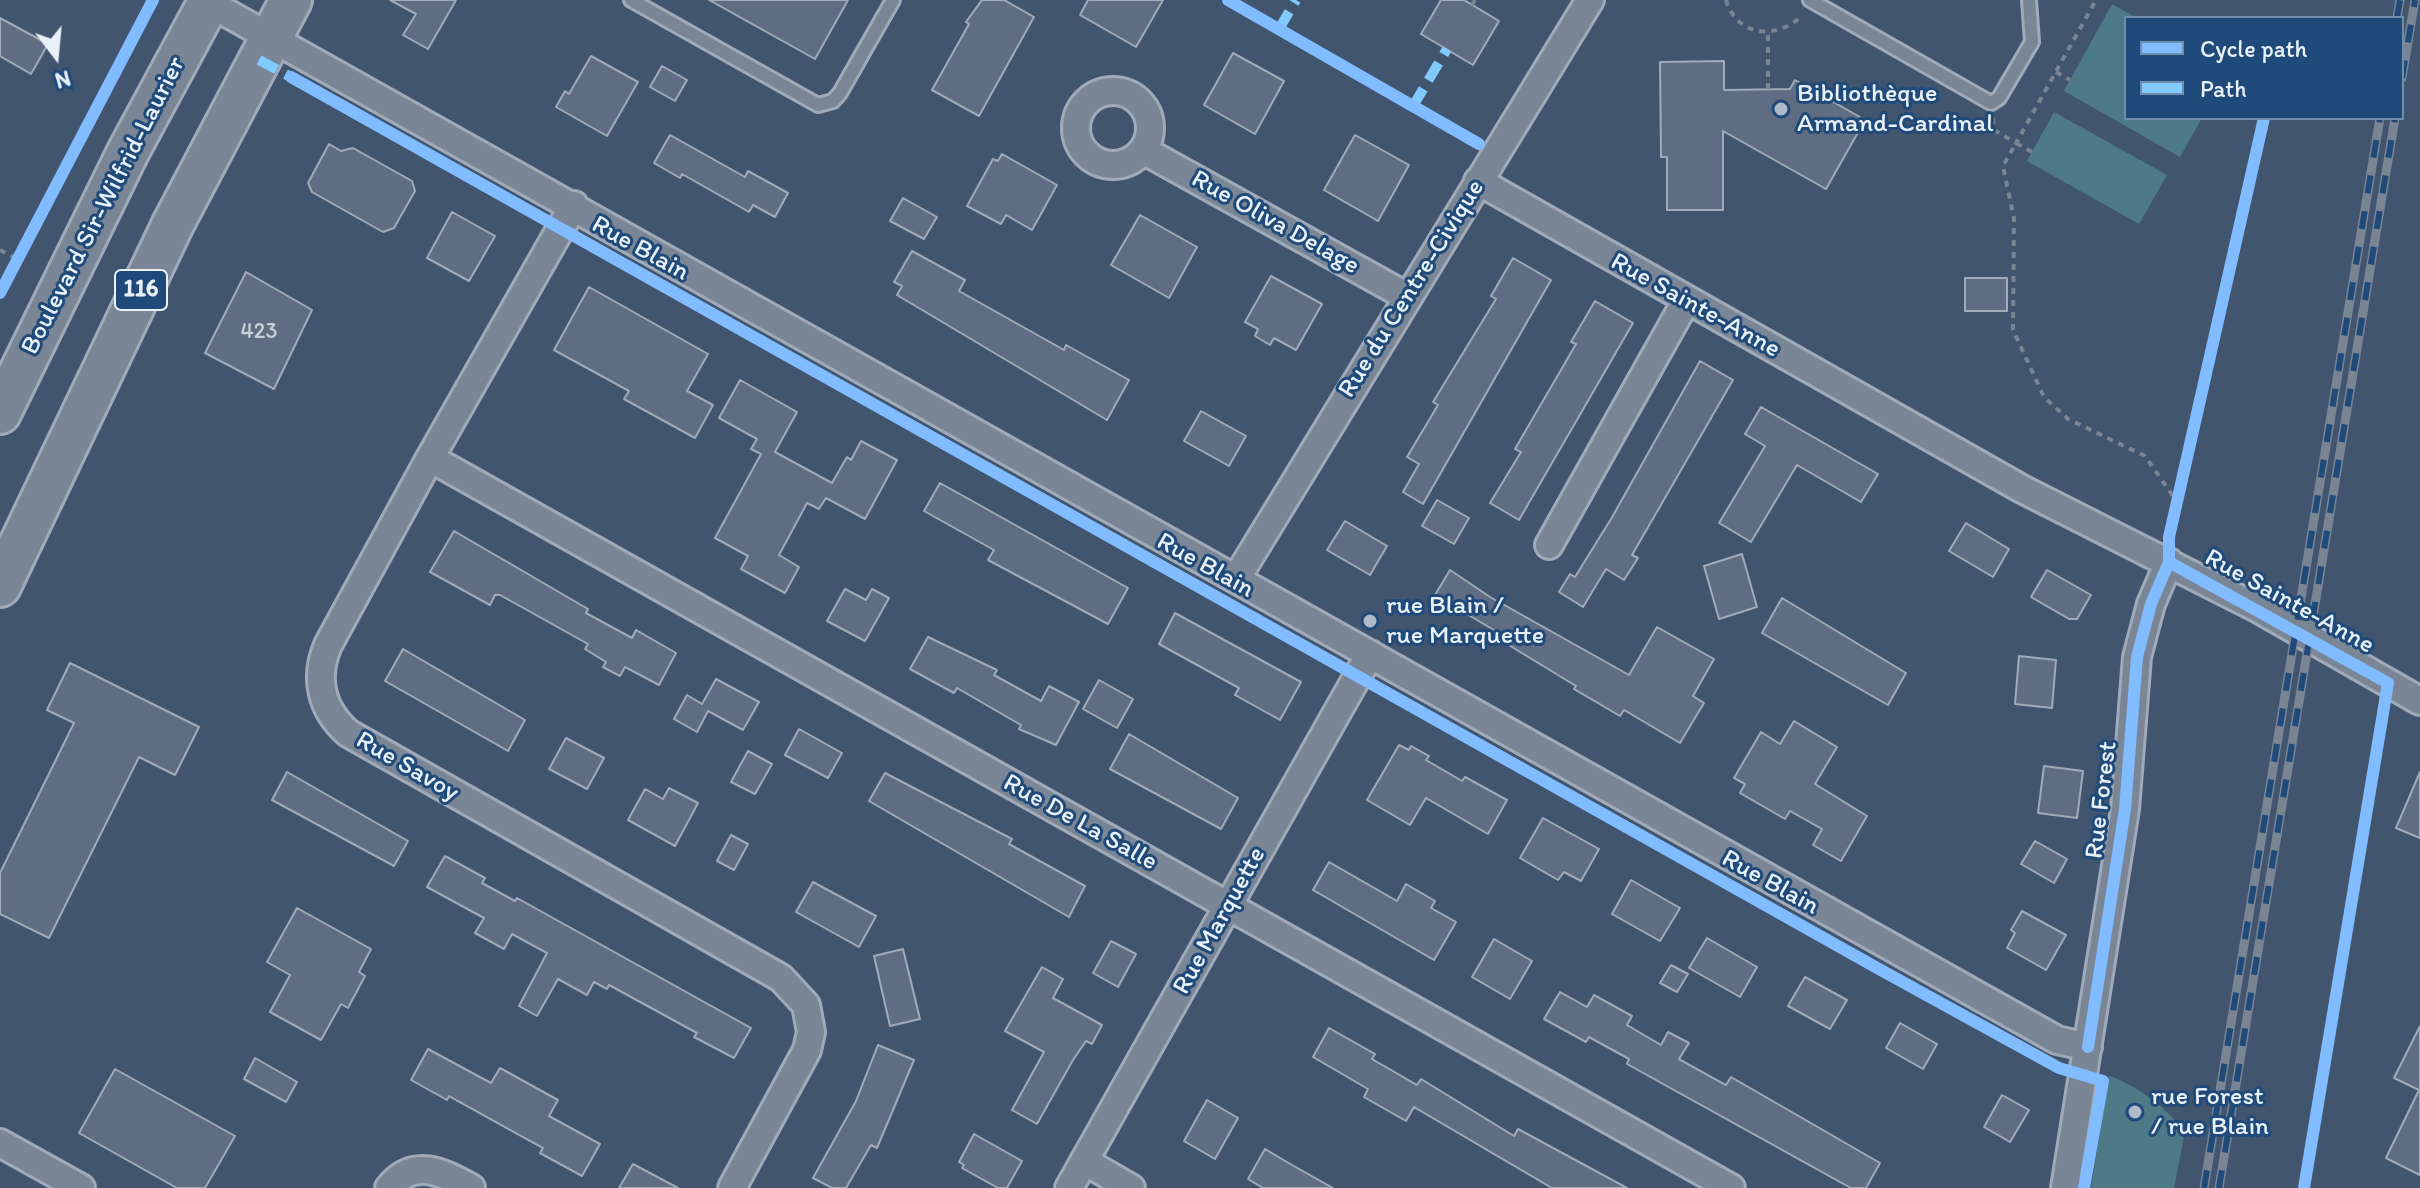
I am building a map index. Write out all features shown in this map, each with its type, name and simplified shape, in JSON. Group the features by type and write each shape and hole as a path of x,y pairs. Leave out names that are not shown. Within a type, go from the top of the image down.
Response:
{"main road":[{"name":"116","path":"0,586 173,224 291,0"},
{"name":"Boulevard Sir-Wilfrid-Laurier","path":"0,413 128,152 209,1"}],"street":[{"name":"Rue Blain","path":"209,1 2057,1040 2088,1047"},
{"name":"Rue du Centre-Civique","path":"1236,579 1478,181 1581,3"},
{"name":"Rue Oliva Delage","path":"1143,150 1406,296"},
{"name":"Rue Sainte-Anne","path":"1478,181 2022,489 2259,609 2420,701"},
{"name":"Rue Savoy","path":"574,205 430,458 324,654 321,683 325,702 341,727 360,741 722,944 796,990 809,1014 807,1050 732,1188"},
{"path":"1549,545 1686,301"},
{"name":"Rue De La Salle","path":"430,458 1731,1188"},
{"name":"Rue Forest","path":"2065,1188 2128,785 2137,657 2151,604 2169,562"},
{"name":"Rue Marquette","path":"1069,1188 1370,654"},
{"path":"0,1143 81,1188"},
{"path":"1084,1161 1131,1188"},
{"path":"389,1188 411,1171 442,1172 471,1188"}],"lane":[{"path":"631,0 818,105 833,101 840,93 893,0"},
{"path":"1810,0 1991,103 1999,98 2032,42 2029,0"}],"path":[{"path":"1726,0 1742,24 1768,33 1788,27 1802,16"},
{"path":"2096,0 2003,166 2014,219 2012,324 2019,347 2053,408 2145,456 2176,508"},
{"path":"1768,33 1768,89"},
{"path":"2056,72 2070,80"},
{"path":"1994,130 2032,152"},
{"path":"0,250 14,265 24,245"},
{"path":"2176,508 2181,486"}],"green space":[{"path":"2112,4 2133,16 2124,16 2124,120 2201,120 2180,157 2064,91"},
{"path":"2054,112 2167,175 2139,224 2027,161"},
{"path":"2109,1076 2150,1098 2185,1131 2174,1188 2091,1188"}],"building":[{"path":"390,0 456,0 428,49 403,35 416,14"},
{"path":"709,0 848,0 815,59"},
{"path":"982,0 1004,0 1034,17 979,116 932,90 969,24 966,22"},
{"path":"1088,0 1163,0 1136,47 1080,15"},
{"path":"1441,0 1464,0 1499,21 1473,65 1421,34"},
{"path":"0,18 48,44 31,74 0,56"},
{"path":"1233,53 1284,81 1255,134 1204,105"},
{"path":"591,56 638,82 607,136 556,107 565,91 569,94"},
{"path":"1724,61 1724,90 1790,89 1795,80 1865,120 1826,189 1723,131 1723,210 1667,210 1667,157 1661,157 1660,62"},
{"path":"662,66 687,80 675,101 650,87"},
{"path":"670,135 745,177 748,171 788,193 775,217 753,205 749,212 682,174 680,178 654,163"},
{"path":"1355,135 1409,165 1378,221 1324,190"},
{"path":"329,144 341,151 353,148 412,181 415,191 394,228 383,232 312,192 308,183"},
{"path":"1002,154 1057,185 1032,230 1006,215 1001,224 967,206 993,159 998,161"},
{"path":"903,198 937,217 924,239 890,221"},
{"path":"452,212 495,236 469,281 427,258"},
{"path":"1140,215 1197,247 1169,298 1111,265"},
{"path":"912,251 965,280 959,291 1064,350 1066,345 1129,380 1107,420 897,295 902,286 894,282"},
{"path":"1513,258 1551,280 1423,504 1403,492 1419,464 1407,457 1438,405 1433,402 1496,299 1491,296"},
{"path":"246,272 312,310 274,389 205,353"},
{"path":"1271,276 1322,304 1296,350 1274,338 1270,345 1255,336 1258,329 1245,322"},
{"path":"1965,278 2007,278 2007,311 1965,311"},
{"path":"589,287 708,354 687,391 713,405 695,438 624,399 629,391 554,350"},
{"path":"1595,301 1633,323 1519,520 1490,503 1521,452 1515,449 1576,344 1571,342"},
{"path":"1700,361 1733,380 1632,555 1638,558 1624,580 1606,569 1583,607 1559,592 1570,574 1575,577 1611,519"},
{"path":"740,380 797,412 775,452 832,483 847,457 851,460 861,441 897,460 865,519 826,498 819,509 807,503 779,555 799,567 785,593 741,569 748,556 715,538 761,454 751,449 757,439 719,418"},
{"path":"1761,407 1878,474 1861,502 1797,465 1751,542 1719,523 1765,446 1745,434"},
{"path":"1201,411 1246,436 1229,466 1184,441"},
{"path":"940,483 1128,588 1108,624 988,560 994,550 924,511"},
{"path":"1437,500 1469,518 1454,544 1422,526"},
{"path":"1345,521 1387,546 1370,575 1327,550"},
{"path":"1966,523 2009,549 1993,577 1949,551"},
{"path":"454,531 588,609 586,613 632,638 636,630 676,653 659,685 625,667 620,676 603,667 606,662 585,649 588,644 500,595 495,595 490,605 430,572"},
{"path":"1742,554 1757,607 1719,619 1704,566"},
{"path":"1450,570 1490,597 1629,675 1657,627 1714,659 1693,696 1704,703 1680,743 1624,710 1620,716 1574,689 1576,686 1494,636 1497,632 1435,595"},
{"path":"2047,570 2091,595 2077,619 2069,619 2031,597"},
{"path":"845,589 866,600 872,589 889,598 865,641 827,621"},
{"path":"1782,598 1906,673 1888,705 1762,633"},
{"path":"1175,613 1301,682 1280,720 1235,695 1239,688 1159,644"},
{"path":"928,637 997,670 994,675 1041,701 1049,686 1079,702 1056,745 1019,729 1021,725 957,688 954,693 910,669"},
{"path":"403,649 525,720 508,751 385,681"},
{"path":"2019,656 2056,660 2052,708 2015,704"},
{"path":"70,663 199,727 175,775 139,757 49,938 0,914 0,873 74,723 47,710"},
{"path":"716,679 759,702 743,730 708,711 697,732 674,719 687,695 702,704"},
{"path":"1099,680 1133,699 1117,728 1083,709"},
{"path":"1794,721 1837,747 1815,784 1867,816 1841,861 1813,845 1822,829 1790,811 1785,819 1740,793 1745,784 1734,778 1761,732 1780,744"},
{"path":"799,729 842,753 828,778 785,755"},
{"path":"1129,734 1238,798 1221,829 1110,769"},
{"path":"566,738 604,758 587,789 549,769"},
{"path":"1399,745 1409,750 1411,746 1429,756 1426,760 1462,781 1465,777 1507,800 1488,834 1426,798 1410,825 1367,800"},
{"path":"748,751 772,764 755,794 731,782"},
{"path":"2044,766 2083,771 2077,818 2038,813"},
{"path":"287,772 408,841 394,866 272,800"},
{"path":"2420,772 2420,838 2396,828"},
{"path":"885,773 1012,839 1009,844 1085,886 1069,917 869,801"},
{"path":"669,788 698,803 675,846 628,820 645,789 663,799"},
{"path":"1543,818 1599,849 1581,881 1564,872 1558,880 1520,858"},
{"path":"731,835 748,844 734,870 717,861"},
{"path":"2035,841 2067,859 2054,883 2021,864"},
{"path":"445,856 485,878 482,883 515,901 517,898 751,1028 734,1058 694,1037 697,1033 609,985 607,989 594,982 587,995 558,979 537,1016 519,1006 547,953 512,934 504,949 475,933 484,918 427,887"},
{"path":"1329,862 1397,901 1406,884 1435,901 1431,908 1456,922 1434,960 1313,890"},
{"path":"1631,880 1680,908 1660,941 1612,914"},
{"path":"813,882 876,916 859,947 796,912"},
{"path":"297,908 371,949 359,972 365,976 348,1008 341,1004 321,1040 270,1012 290,975 267,962"},
{"path":"2022,911 2066,935 2046,970 2007,948 2015,933 2011,930"},
{"path":"1707,938 1757,967 1740,997 1689,968"},
{"path":"1494,939 1532,961 1510,999 1472,977"},
{"path":"1111,941 1136,954 1118,987 1093,973"},
{"path":"903,949 920,1019 890,1026 874,956"},
{"path":"1671,965 1688,974 1677,992 1660,983"},
{"path":"1042,967 1063,979 1053,998 1102,1025 1092,1044 1086,1041 1073,1060 1037,1124 1012,1110 1044,1052 1005,1031"},
{"path":"1805,977 1847,1000 1830,1029 1788,1006"},
{"path":"1560,992 1587,1007 1594,995 1632,1016 1627,1025 1661,1045 1668,1032 1689,1043 1679,1059 1726,1085 1731,1077 1880,1163 1866,1188 1851,1188 1627,1064 1629,1059 1589,1037 1586,1042 1544,1019"},
{"path":"1900,1023 1937,1044 1923,1069 1886,1048"},
{"path":"2420,1026 2420,1175 2386,1158 2419,1090 2394,1078"},
{"path":"1329,1028 1375,1054 1372,1059 1417,1085 1421,1079 1514,1136 1518,1129 1627,1188 1552,1188 1414,1107 1406,1121 1364,1097 1368,1089 1313,1057"},
{"path":"878,1045 914,1060 877,1148 871,1145 846,1188 832,1188 813,1178 856,1101"},
{"path":"428,1049 491,1083 500,1068 558,1100 549,1116 600,1144 582,1176 540,1153 543,1148 449,1096 447,1100 411,1080"},
{"path":"255,1058 297,1082 286,1102 244,1079"},
{"path":"115,1069 235,1136 205,1188 177,1188 79,1133"},
{"path":"2002,1095 2029,1110 2010,1142 1984,1127"},
{"path":"1207,1100 1238,1118 1215,1159 1184,1141"},
{"path":"974,1134 1022,1161 1007,1188 998,1188 962,1168 964,1165 959,1162"},
{"path":"1265,1149 1333,1188 1263,1188 1248,1179"},
{"path":"633,1164 678,1188 619,1188"}],"railway":[{"path":"2397,16 2400,0"},
{"path":"2404,66 2415,0"},
{"path":"2204,1188 2380,120"},
{"path":"2219,1188 2395,120"}],"marked path":[{"path":"1279,29 1296,0"},
{"path":"1413,106 1447,49"},
{"path":"259,60 291,77"}],"cycle path":[{"path":"0,293 153,0"},
{"path":"1228,0 1479,144"},
{"path":"291,77 1879,969 2059,1068 2103,1081 2084,1188"},
{"path":"2088,1047 2125,809 2137,657 2151,604 2169,562 2169,537 2264,120"},
{"path":"2169,562 2388,683 2304,1188"}],"place":[{"name":"Bibliothèque Armand-Cardinal","path":"1781,109"},
{"name":"rue Blain / rue Marquette","path":"1370,621"},
{"name":"rue Forest / rue Blain","path":"2135,1112"}]}
